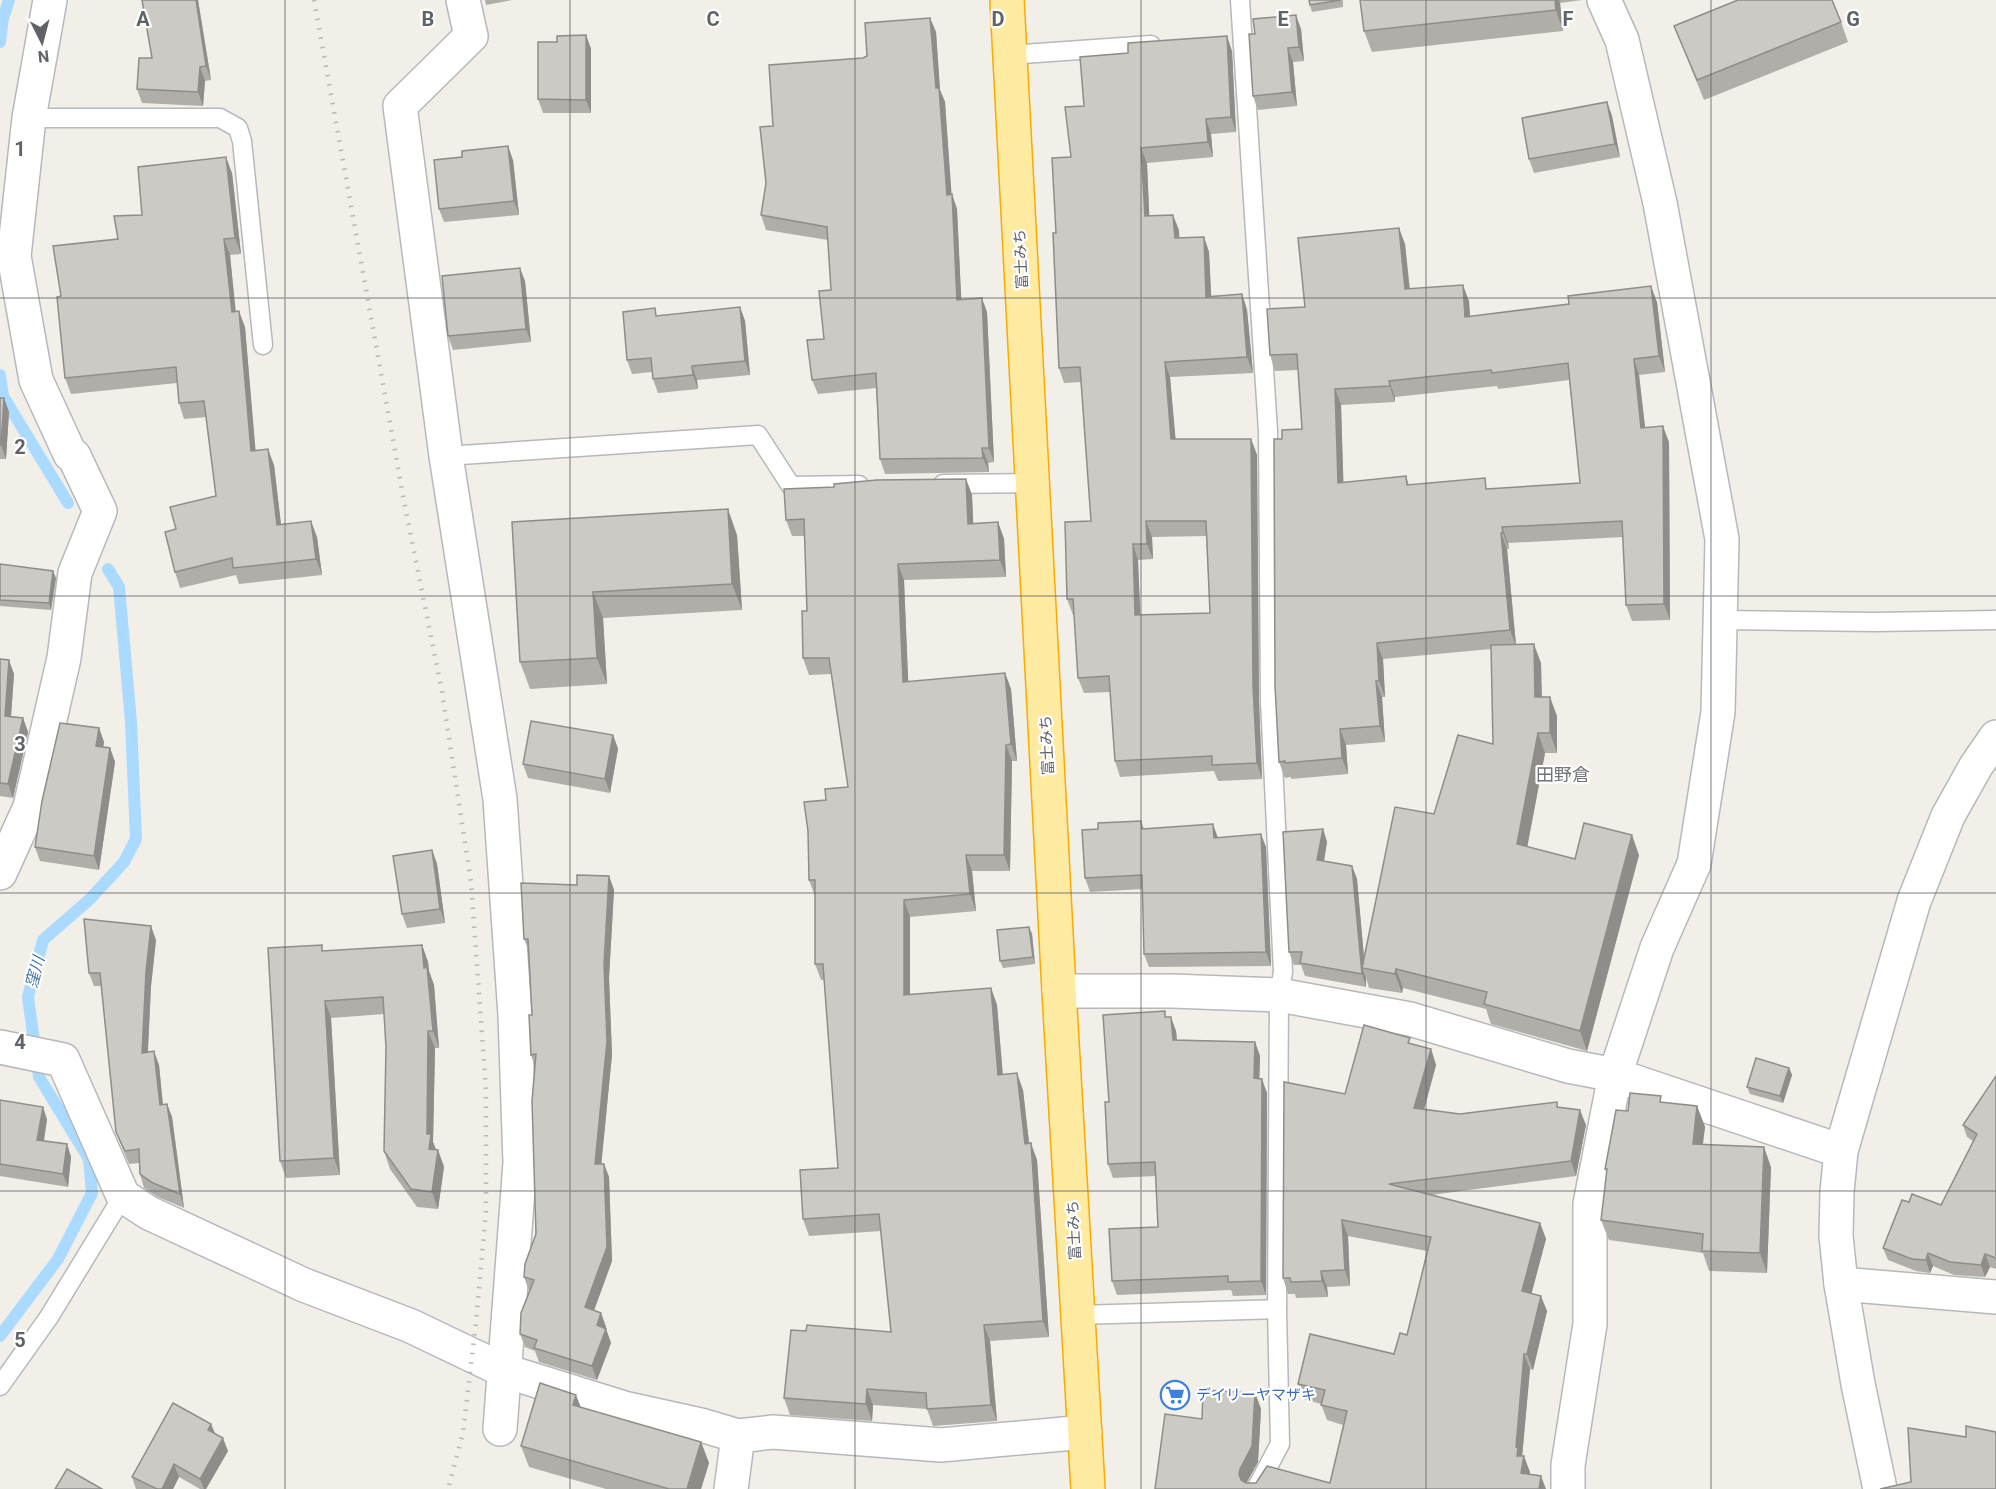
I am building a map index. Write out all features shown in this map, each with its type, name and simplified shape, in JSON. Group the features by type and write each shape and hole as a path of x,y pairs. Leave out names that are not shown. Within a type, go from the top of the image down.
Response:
{"highway":[{"name":"富士みち","path":"1007,0 1059,991 1088,1489"}],"street":[{"path":"0,873 30,807 64,658 75,573 99,511 36,380 14,256 28,118 50,0"},
{"path":"463,0 471,36 400,106 446,456 500,799 515,1015 520,1163 500,1429"},
{"path":"1568,1489 1568,1465 1590,1324 1590,1204 1615,1075 1657,948 1694,864 1718,712 1722,539 1664,226 1622,40 1604,0"},
{"path":"1880,1489 1858,1384 1841,1284 1836,1236 1841,1151 1914,901 1948,816 1976,766 1996,737"},
{"path":"1059,991 1280,995 1410,1019 1568,1066 1615,1075 1841,1151"},
{"path":"20,1051 63,1060 123,1196 149,1213 304,1285 411,1326 505,1371 624,1408 701,1425 738,1436 773,1432 941,1445 1085,1432"},
{"path":"1841,1284 1996,1298"},
{"path":"731,1489 738,1436"}],"lane":[{"path":"1240,0 1268,431 1270,701 1283,972 1280,995 1277,1309 1280,1444 1257,1489"},
{"path":"1220,40 1243,39"},
{"path":"1010,55 1174,43"},
{"path":"28,118 220,118 238,128 242,141 262,345"},
{"path":"446,456 758,435 791,486 872,485"},
{"path":"930,484 1034,483"},
{"path":"1720,620 1875,622 1996,620"},
{"path":"0,1386 49,1317 123,1196"},
{"path":"1079,1315 1277,1309"}],"building":[{"path":"142,0 196,0 206,66 200,67 198,92 137,89 139,58 152,58"},
{"path":"1309,0 1341,0 1310,5"},
{"path":"1360,0 1555,0 1556,10 1364,31"},
{"path":"1738,0 1832,0 1841,22 1697,80 1674,26"},
{"path":"1296,15 1299,47 1288,48 1292,92 1253,96 1249,34 1255,34 1253,19"},
{"path":"930,18 936,88 939,88 947,195 952,194 957,300 982,298 989,448 982,448 983,458 880,459 876,373 812,380 807,340 824,339 819,291 831,290 827,227 761,215 766,183 760,127 773,126 769,65 863,58 867,56 865,23"},
{"path":"586,35 586,100 538,99 538,42 557,42 557,36"},
{"path":"1227,36 1231,117 1206,119 1208,142 1141,148 1145,216 1173,215 1175,238 1204,237 1206,297 1242,294 1247,357 1165,362 1171,439 1251,439 1253,686 1257,763 1212,765 1212,756 1115,761 1109,676 1078,678 1073,599 1067,599 1065,522 1091,521 1080,367 1059,368 1052,158 1071,157 1065,107 1084,106 1080,57 1128,53 1128,43","holes":["1146,521 1206,521 1210,613 1135,615 1133,544 1147,544"]},
{"path":"1607,102 1615,144 1529,159 1522,118"},
{"path":"508,146 514,201 439,209 434,160 462,157 462,151"},
{"path":"226,157 235,238 224,239 232,312 239,311 251,451 268,449 277,525 311,521 316,559 233,568 232,558 175,572 165,532 176,529 170,507 216,496 204,401 179,403 176,367 65,378 57,297 61,296 53,246 118,239 114,216 142,215 138,167"},
{"path":"1399,228 1405,289 1463,285 1465,317 1569,304 1568,296 1651,286 1659,356 1634,359 1641,428 1663,426 1664,604 1626,605 1622,521 1502,527 1510,630 1377,643 1379,681 1376,681 1380,726 1340,729 1342,758 1285,763 1285,761 1279,762 1275,685 1274,439 1282,439 1282,430 1302,429 1297,354 1270,355 1267,309 1305,307 1298,238","holes":["1568,363 1580,483 1486,489 1485,478 1407,485 1406,476 1338,483 1335,389 1390,386 1389,381 1491,370 1492,373"]},
{"path":"520,268 526,329 448,336 442,276"},
{"path":"740,307 745,361 692,366 693,375 653,379 651,358 627,360 623,312 655,308 656,316"},
{"path":"0,398 4,398 1,445 0,445"},
{"path":"966,479 968,524 998,522 1000,560 898,564 903,682 1005,673 1011,744 1006,745 1004,855 966,855 970,894 904,900 904,995 991,988 998,1075 1017,1073 1025,1144 1031,1143 1043,1321 984,1325 991,1405 927,1409 926,1393 867,1389 866,1404 784,1398 791,1330 806,1331 807,1325 891,1332 879,1214 803,1219 800,1170 838,1168 823,964 815,964 815,880 809,880 808,831 804,802 826,800 825,789 848,787 829,658 803,658 802,611 807,611 804,519 786,520 784,489 834,487 834,484 877,480"},
{"path":"728,509 732,584 593,592 597,658 520,662 512,522"},
{"path":"0,564 53,571 49,603 0,600"},
{"path":"1534,644 1535,697 1550,697 1550,733 1538,733 1517,844 1575,859 1584,823 1632,835 1580,1031 1484,1004 1487,992 1396,969 1395,974 1362,968 1395,807 1434,814 1458,735 1493,744 1491,645"},
{"path":"0,659 9,660 5,716 23,718 8,784 0,783"},
{"path":"531,721 613,735 605,779 523,764"},
{"path":"60,723 99,728 96,746 110,748 94,856 35,847 42,801"},
{"path":"1141,821 1142,829 1213,824 1214,838 1261,834 1266,952 1144,954 1142,875 1085,878 1082,830 1098,829 1098,823"},
{"path":"1323,829 1317,860 1352,866 1362,974 1300,963 1302,952 1289,952 1283,832"},
{"path":"432,850 440,909 402,914 393,856"},
{"path":"577,875 609,876 604,964 607,1041 595,1164 604,1164 607,1247 585,1307 601,1313 597,1325 606,1329 592,1366 534,1348 537,1340 520,1334 521,1313 534,1280 524,1277 525,1264 536,1234 532,1101 536,1054 531,1055 529,1015 532,1015 528,939 524,939 521,883 577,885"},
{"path":"84,919 151,926 142,1053 154,1051 160,1105 167,1104 180,1194 153,1183 140,1174 139,1149 125,1151 116,1132 100,973 89,973"},
{"path":"1029,927 1033,957 1000,961 997,930"},
{"path":"322,945 322,951 422,945 424,968 427,967 433,1031 428,1031 427,1134 431,1134 429,1149 438,1150 432,1192 411,1189 384,1151 386,1047 383,997 325,1001 334,1158 280,1161 268,948"},
{"path":"1165,1011 1165,1017 1171,1017 1173,1040 1255,1042 1254,1078 1262,1079 1261,1281 1228,1282 1228,1276 1112,1281 1109,1229 1158,1227 1155,1162 1108,1164 1105,1102 1109,1102 1103,1015"},
{"path":"1364,1025 1410,1038 1408,1043 1431,1049 1414,1108 1460,1114 1557,1102 1557,1107 1580,1110 1571,1161 1389,1184 1540,1223 1522,1291 1541,1296 1527,1354 1524,1354 1516,1447 1518,1448 1517,1456 1524,1456 1521,1473 1541,1476 1539,1489 1155,1489 1165,1414 1202,1419 1203,1390 1255,1393 1252,1446 1240,1469 1241,1480 1246,1483 1256,1483 1267,1466 1330,1483 1347,1411 1321,1405 1325,1390 1298,1384 1310,1334 1394,1354 1400,1333 1407,1335 1431,1237 1342,1220 1345,1270 1321,1271 1322,1281 1291,1282 1290,1278 1283,1278 1284,1082 1345,1094"},
{"path":"1756,1058 1789,1068 1780,1096 1747,1087"},
{"path":"1996,1076 1996,1258 1985,1254 1981,1265 1950,1262 1928,1253 1926,1260 1912,1259 1883,1248 1902,1200 1909,1202 1912,1194 1941,1205 1977,1134 1963,1125"},
{"path":"1630,1093 1661,1096 1660,1102 1697,1106 1693,1144 1764,1147 1760,1253 1702,1251 1703,1234 1601,1220 1607,1169 1605,1169 1616,1110 1628,1111"},
{"path":"0,1100 43,1107 37,1140 67,1144 63,1174 0,1164"},
{"path":"540,1383 576,1395 573,1405 701,1442 687,1489 669,1489 521,1446"},
{"path":"173,1403 211,1424 208,1430 223,1438 200,1479 174,1464 162,1489 157,1489 132,1477"},
{"path":"1966,1426 1996,1432 1996,1489 1880,1489 1911,1482 1908,1428 1966,1437"},
{"path":"67,1469 102,1489 55,1489"}],"waterway":[{"name":"窪川","path":"0,42 3,18 9,0"},
{"name":"窪川","path":"0,375 3,396 68,503"},
{"name":"窪川","path":"0,1336 58,1259 92,1193 89,1159 39,1077 28,997 43,940 90,899 124,862 136,839 131,722 119,587 108,569"}],"railway":[{"path":"314,0 404,501 442,692 471,882 486,1090 486,1211 463,1433 448,1489"}],"place":[{"name":"デイリーヤマザキ","path":"1175,1395"}],"district":[{"name":"田野倉","path":"1563,774"}]}
